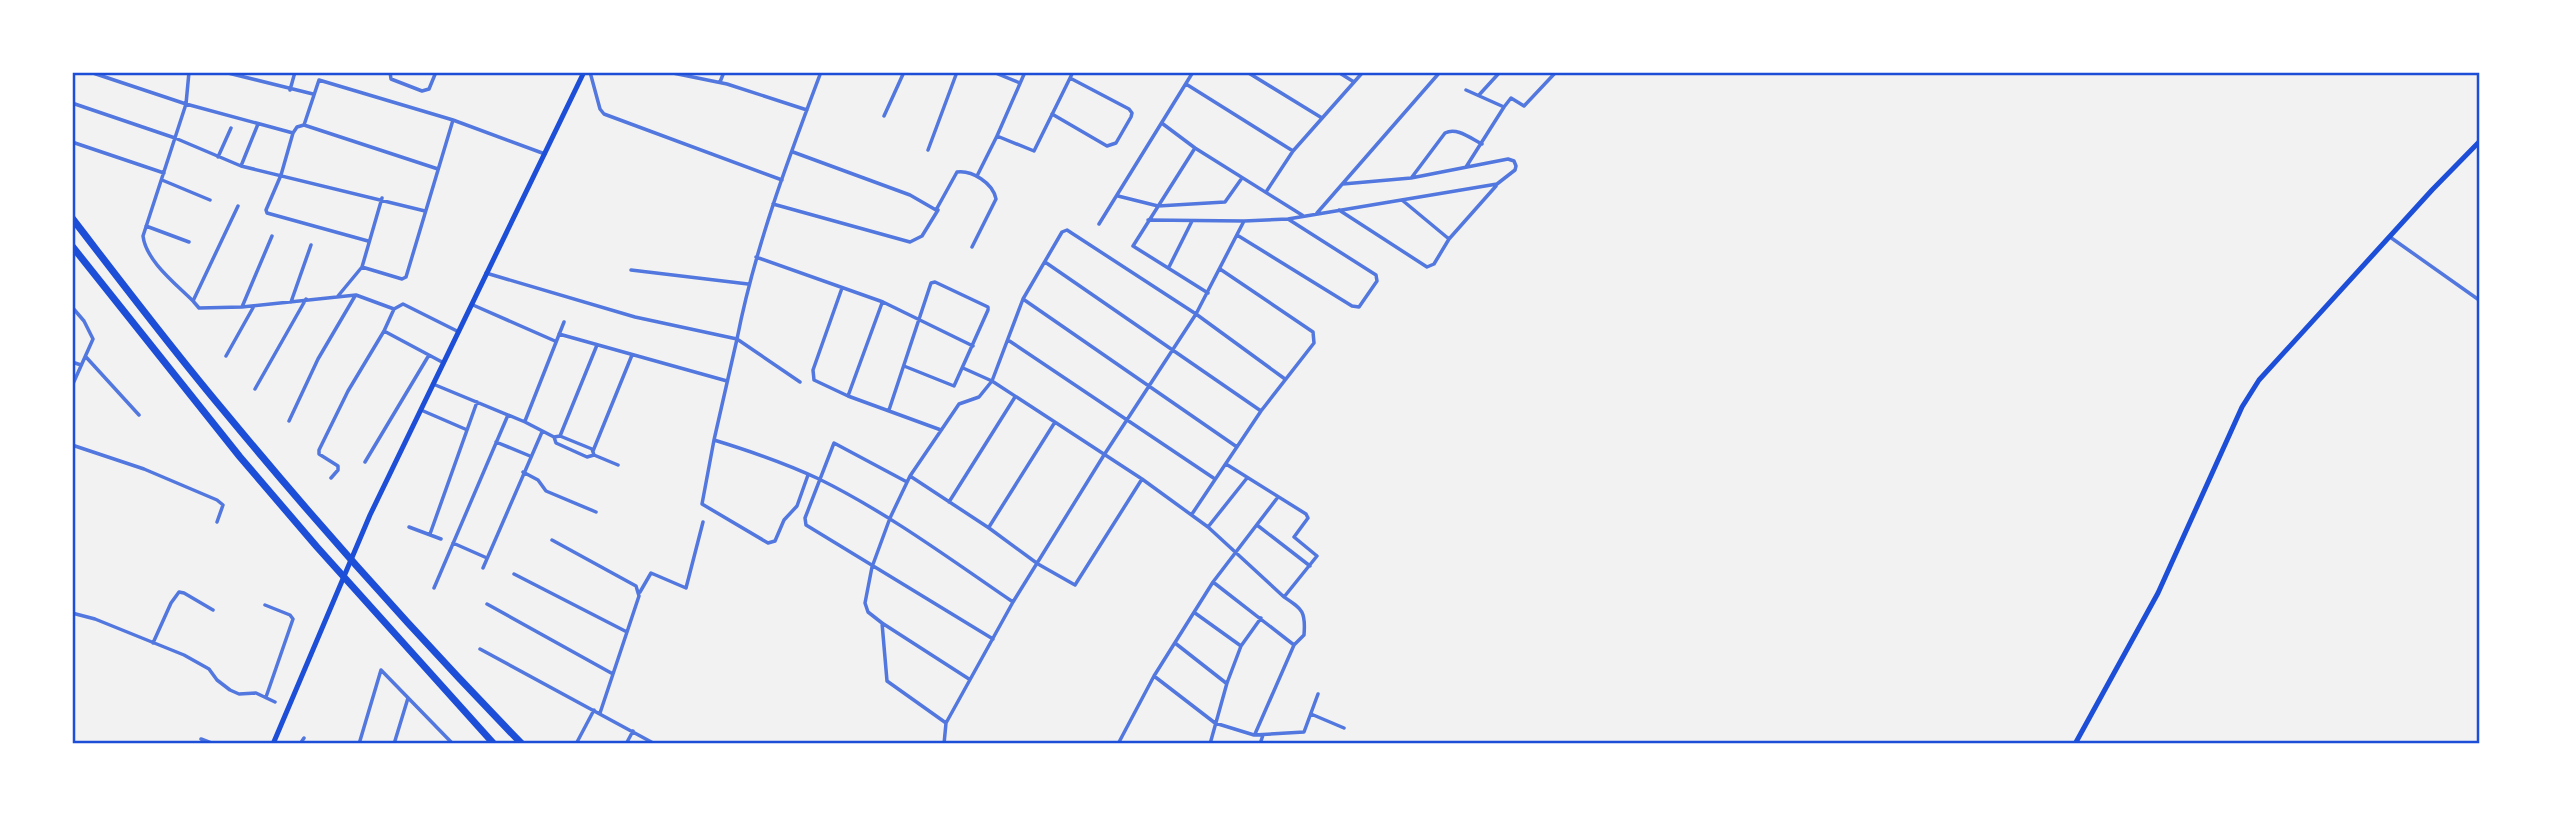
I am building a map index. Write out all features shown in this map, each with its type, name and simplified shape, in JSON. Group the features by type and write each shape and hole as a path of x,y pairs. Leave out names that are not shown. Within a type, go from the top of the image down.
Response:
{"highway":[{"path":"72,219 222,409 299,500 388,602 522,744"},
{"path":"72,246 240,457 494,744"}],"main road":[{"path":"273,744 370,515 584,72"},
{"path":"2075,744 2158,593 2242,407 2259,380 2479,142"}],"street":[{"path":"90,72 186,104 293,133"},
{"path":"189,72 186,104 143,236 147,250 201,309 355,295 394,309"},
{"path":"224,72 313,94"},
{"path":"290,90 295,72"},
{"path":"390,72 391,79 426,91 436,72"},
{"path":"590,72 600,109 604,114 782,180"},
{"path":"668,72 720,82 807,110"},
{"path":"720,82 724,72"},
{"path":"808,475 797,506 784,520 775,541 768,543 702,504 748,284 821,72"},
{"path":"884,116 904,72"},
{"path":"928,150 957,72"},
{"path":"993,72 1020,83"},
{"path":"977,176 1025,72"},
{"path":"997,136 1034,151 1073,72"},
{"path":"1150,72 1157,72"},
{"path":"1099,224 1193,72"},
{"path":"1247,72 1322,118"},
{"path":"1338,72 1354,82"},
{"path":"1266,192 1293,151 1363,72"},
{"path":"1316,214 1440,72"},
{"path":"1479,95 1500,72"},
{"path":"1465,169 1511,98 1524,106 1528,104 1556,72"},
{"path":"1052,114 1107,146 1116,143 1131,117 1129,110 1070,78"},
{"path":"304,125 317,82 321,79 453,120 545,154"},
{"path":"1186,84 1293,151"},
{"path":"1466,90 1504,107"},
{"path":"72,103 175,138 241,166 382,198 425,211"},
{"path":"362,267 404,279 453,120"},
{"path":"241,166 258,124"},
{"path":"1163,124 1195,148 1303,216"},
{"path":"368,241 270,216 267,210 297,127 304,125 438,169"},
{"path":"218,157 231,128"},
{"path":"1411,178 1445,133 1457,131 1482,144"},
{"path":"72,142 164,173"},
{"path":"1195,148 1133,246 1208,293"},
{"path":"793,152 910,195 938,210"},
{"path":"1339,210 1427,267 1434,264 1449,239 1497,184 1515,170 1514,161 1508,159 1411,178 1343,184"},
{"path":"774,204 910,242 922,236 957,173 968,172 994,191 996,199 972,247"},
{"path":"1118,196 1158,206 1226,201 1242,178"},
{"path":"162,180 210,200"},
{"path":"1148,220 1288,219 1497,184"},
{"path":"338,296 362,267 382,198"},
{"path":"1402,200 1449,239"},
{"path":"193,301 238,206"},
{"path":"1237,235 1352,306 1359,307 1377,281 1376,275 1288,219"},
{"path":"1169,267 1192,221"},
{"path":"944,744 946,723 1013,602 1196,314 1244,221"},
{"path":"146,226 189,242"},
{"path":"970,679 868,612 865,603 872,567 890,518 910,476 958,404 979,397 992,381 1023,299 1062,232 1068,230 1196,314 1285,379"},
{"path":"242,307 272,236"},
{"path":"2389,237 2479,300"},
{"path":"290,302 312,245"},
{"path":"756,257 883,302 973,345"},
{"path":"1045,262 1261,411"},
{"path":"1192,515 1261,411 1314,343 1313,332 1220,269"},
{"path":"631,270 748,284"},
{"path":"486,273 635,317 737,339 800,382"},
{"path":"890,410 904,366 919,320 933,282 985,305 988,310 956,384 952,387 904,366"},
{"path":"842,288 813,375 814,380 848,396 941,430"},
{"path":"289,421 318,359 355,295"},
{"path":"255,388 306,299"},
{"path":"1023,299 1237,447"},
{"path":"848,396 883,302"},
{"path":"331,478 338,466 319,454 318,450 394,309 403,304 457,331"},
{"path":"471,304 556,342"},
{"path":"226,356 254,306"},
{"path":"72,307 92,334 91,345 72,386"},
{"path":"525,422 564,322"},
{"path":"384,331 442,362"},
{"path":"559,334 727,381"},
{"path":"1008,340 1215,480"},
{"path":"560,436 597,345"},
{"path":"365,462 429,355"},
{"path":"554,437 556,443 587,457 594,453 632,355"},
{"path":"85,357 139,415"},
{"path":"72,362 81,365"},
{"path":"963,368 992,381 1142,479 1208,527 1284,597 1300,608 1304,616 1304,635 1294,645 1254,735"},
{"path":"432,384 525,422 554,437 560,436 618,465"},
{"path":"949,502 1015,396"},
{"path":"430,534 477,402"},
{"path":"419,410 466,429"},
{"path":"434,589 508,415"},
{"path":"989,528 1055,422"},
{"path":"483,568 542,432"},
{"path":"714,440 765,456 818,479 890,518 1013,602"},
{"path":"496,442 530,456"},
{"path":"907,482 834,443 818,479 805,518 806,525 993,639"},
{"path":"72,445 144,469 217,500 223,505 217,522"},
{"path":"1226,464 1306,514 1308,518 1294,537 1315,553 1316,559 1284,597"},
{"path":"523,472 538,480 546,491 596,512"},
{"path":"910,476 1071,584 1078,583 1142,479"},
{"path":"1208,527 1248,478"},
{"path":"1118,744 1154,676 1213,582 1278,497"},
{"path":"600,713 639,592 651,573 686,588 703,522"},
{"path":"1257,525 1310,566"},
{"path":"409,527 442,539"},
{"path":"552,540 636,586 639,592"},
{"path":"453,543 487,558"},
{"path":"514,574 627,632"},
{"path":"1213,582 1294,645"},
{"path":"153,643 171,603 179,592 213,610"},
{"path":"487,604 613,674"},
{"path":"265,605 290,615 293,619 267,697"},
{"path":"1194,612 1241,646"},
{"path":"72,613 95,619 199,662 230,690 239,694 256,693 275,702"},
{"path":"1210,744 1227,683 1241,646 1261,618"},
{"path":"882,623 887,681 946,723"},
{"path":"1175,643 1227,683"},
{"path":"480,649 655,744"},
{"path":"359,744 379,671 382,670 453,744"},
{"path":"1154,676 1215,723 1254,735 1304,732 1318,694"},
{"path":"394,744 408,698"},
{"path":"576,744 594,710"},
{"path":"1311,714 1344,727"},
{"path":"626,744 634,731"},
{"path":"1260,744 1263,735"},
{"path":"300,744 304,738"},
{"path":"201,739 214,744"}]}
